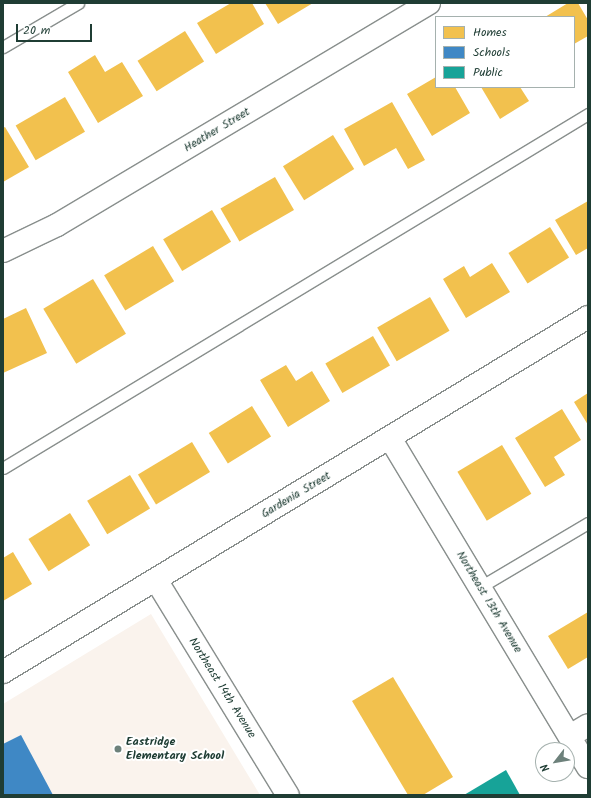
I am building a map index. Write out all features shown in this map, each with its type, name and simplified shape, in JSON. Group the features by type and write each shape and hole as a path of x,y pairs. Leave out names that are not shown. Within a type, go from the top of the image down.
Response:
{"street":[{"name":"Heather Street","path":"3,252 57,226 429,3"},
{"name":"Gardenia Street","path":"3,672 588,317"},
{"name":"Northeast 13th Avenue","path":"390,438 588,767"},
{"name":"Northeast 14th Avenue","path":"156,580 288,795"},
{"path":"570,736 588,725"}],"lane":[{"path":"3,47 78,3"},
{"path":"3,468 588,114"},
{"path":"480,588 588,523"}],"shaded area":[{"name":"Eastridge Elementary School","path":"151,614 260,795 3,795 3,704"}],"building: Homes":[{"path":"231,3 252,3 264,24 216,54 197,23"},
{"path":"265,3 313,3 278,24"},
{"path":"568,3 578,3 588,20 588,36 575,43 575,16 547,16"},
{"path":"185,31 204,62 157,91 138,61"},
{"path":"95,55 105,72 122,62 143,96 98,123 68,72"},
{"path":"435,78 435,88 456,88 470,113 432,136 407,94"},
{"path":"482,88 521,88 529,101 500,119"},
{"path":"65,97 85,132 36,160 16,126"},
{"path":"392,102 425,160 408,169 396,148 364,166 344,129"},
{"path":"5,127 29,167 3,182 3,128"},
{"path":"333,135 354,169 304,200 283,166"},
{"path":"275,177 294,210 239,241 220,208"},
{"path":"588,201 588,248 576,255 555,220"},
{"path":"212,210 231,242 182,271 163,239"},
{"path":"550,227 569,258 528,283 508,253"},
{"path":"153,246 174,281 125,311 104,275"},
{"path":"492,263 510,292 466,318 443,279 464,266 470,277"},
{"path":"93,279 126,334 76,364 43,309"},
{"path":"430,297 450,331 397,361 377,328"},
{"path":"26,308 47,353 3,373 3,319"},
{"path":"373,336 390,365 342,393 325,364"},
{"path":"286,365 296,381 312,371 330,401 288,427 260,380"},
{"path":"588,393 588,425 574,402"},
{"path":"252,406 271,437 228,464 209,433"},
{"path":"562,409 581,440 554,457 565,475 545,487 515,438"},
{"path":"192,442 210,472 156,504 138,474"},
{"path":"502,445 531,494 487,521 457,472"},
{"path":"130,475 150,508 107,534 87,501"},
{"path":"70,513 90,545 49,571 28,539"},
{"path":"13,552 32,584 3,601 3,558"},
{"path":"588,612 588,657 568,669 548,636"},
{"path":"393,677 453,777 423,795 408,795 352,701"}],"building: Schools":[{"path":"21,735 53,795 3,795 3,744"}],"building: Public":[{"path":"506,770 520,795 464,795"}],"place":[{"name":"Eastridge Elementary School","path":"118,749"}]}
